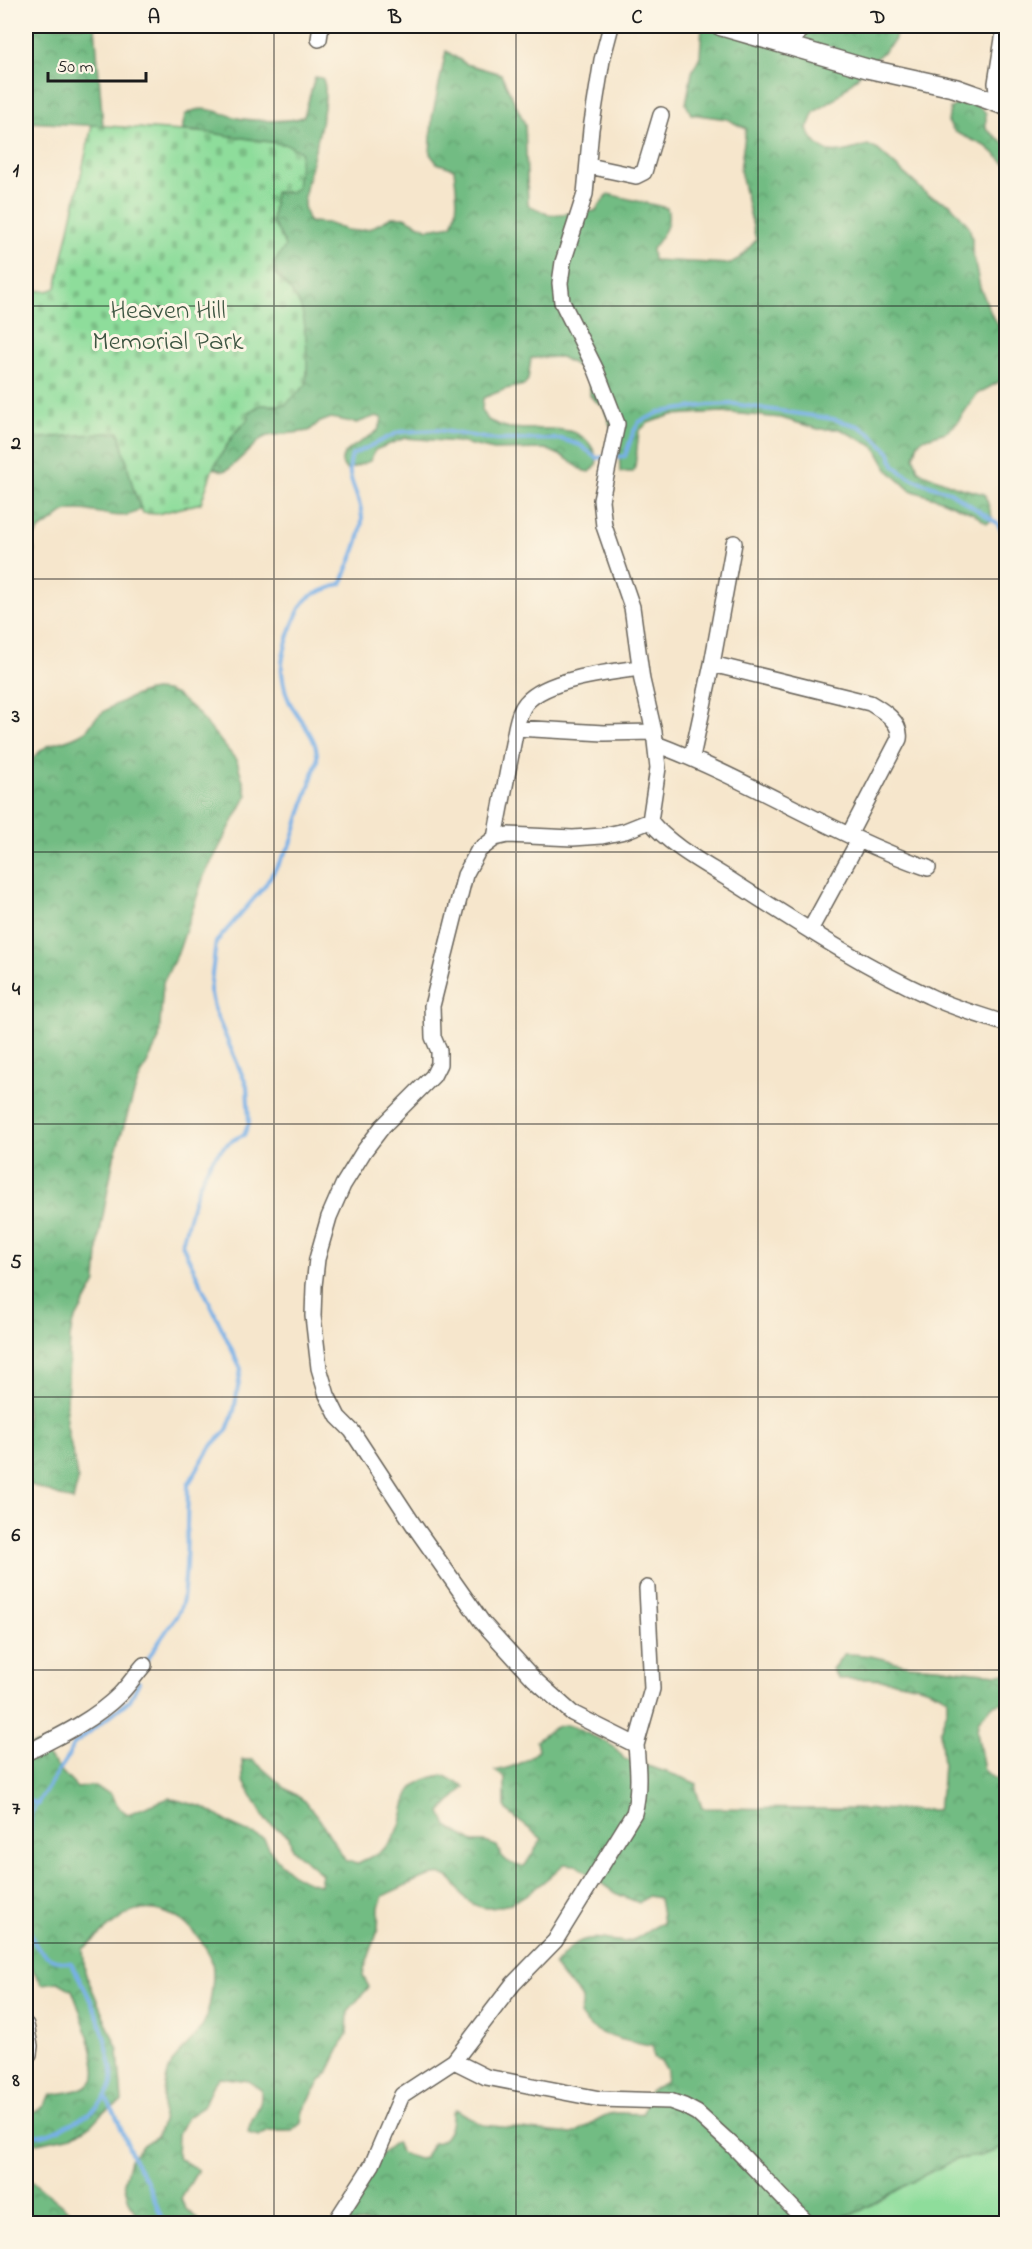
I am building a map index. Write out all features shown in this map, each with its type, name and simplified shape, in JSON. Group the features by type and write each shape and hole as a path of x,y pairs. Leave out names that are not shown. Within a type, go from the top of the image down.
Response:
{"street":[{"path":"611,26 602,60 591,129 585,194 563,262 560,283 562,302 596,370 617,424 601,500 604,526 632,607 640,668 655,738 658,768 650,820 658,831 695,858 873,967 929,997 1006,1024"},
{"path":"720,26 869,69 955,88 1006,106"},
{"path":"785,43 807,26"},
{"path":"1005,26 996,83 997,93 1006,97"},
{"path":"589,166 636,176 644,172 661,115"},
{"path":"692,757 734,543"},
{"path":"712,664 870,703 891,718 899,729 899,739 810,930"},
{"path":"495,838 519,714 525,704 543,690 592,676 640,668"},
{"path":"516,728 655,738 854,838 927,868"},
{"path":"636,1745 619,1735 592,1725 556,1701 482,1622 413,1524 352,1431 338,1417 327,1395 320,1368 313,1316 317,1259 329,1217 343,1185 383,1126 433,1076 439,1064 439,1051 433,1037 432,1006 465,875 478,851 495,838 508,835 573,838 602,836 625,831 650,820"},
{"path":"334,2223 372,2165 402,2095 454,2061 513,1984 555,1941 634,1813 638,1790 636,1745 652,1689 647,1588"},
{"path":"26,1753 66,1733 97,1713 120,1694 144,1665"},
{"path":"26,2025 30,2050 26,2056"},
{"path":"454,2061 486,2077 600,2099 670,2102 684,2106 697,2113 731,2144 808,2223"}],"green space":[{"path":"26,26 95,26 103,126 26,122"},
{"path":"702,26 899,26 894,41 834,100 814,112 807,129 819,146 826,150 840,152 868,145 878,150 928,195 950,204 969,226 980,287 993,318 1006,334 1006,372 999,382 977,394 956,424 946,432 923,439 918,443 914,457 918,470 923,473 957,487 985,494 993,520 987,523 972,513 910,490 888,470 875,447 840,429 818,429 781,418 721,412 672,415 648,423 639,431 633,472 620,472 619,449 604,408 590,396 590,373 561,357 531,358 528,380 524,385 483,398 482,410 488,420 504,427 559,429 581,436 590,444 596,456 596,465 590,472 584,471 564,457 546,449 494,450 458,442 405,438 375,450 370,461 347,470 342,464 342,458 351,448 378,429 382,418 376,416 357,423 331,418 318,423 309,431 267,436 229,469 223,471 213,468 233,435 249,418 248,412 261,405 280,406 307,373 305,338 282,281 275,274 274,263 284,242 272,222 275,192 291,192 288,145 182,130 185,115 202,109 249,120 270,121 298,118 304,116 315,77 322,78 325,102 305,192 304,204 309,222 327,223 346,230 357,231 369,229 392,217 404,217 428,229 452,225 457,204 454,169 437,163 430,154 432,118 446,51 466,64 501,74 525,124 528,205 550,215 595,211 608,194 667,208 667,225 652,249 653,260 729,264 740,258 756,240 740,170 746,129 727,119 691,114 686,104 692,72 700,56"},
{"path":"962,100 978,106 986,113 986,129 1006,144 1006,164 987,147 955,132 948,122 950,109"},
{"name":"Heaven Hill Memorial Park","path":"92,125 211,133 288,145 301,152 297,188 291,192 275,192 272,222 285,247 274,263 275,274 293,294 303,315 306,385 285,405 261,405 248,412 249,418 233,435 213,468 201,503 157,514 143,513 134,491 119,432 26,439 26,290 48,291 56,288"},
{"path":"119,432 141,509 123,516 77,510 66,512 37,533 30,543 34,549 33,554 31,558 26,558 26,439"},
{"path":"154,690 176,695 196,711 237,761 247,795 204,876 179,950 163,983 159,1039 137,1084 114,1157 99,1237 96,1282 72,1326 66,1422 78,1479 73,1501 26,1483 26,767 47,747 86,731 94,720 108,709 132,697"},
{"path":"844,1654 867,1655 912,1665 1006,1674 1006,1702 993,1705 978,1721 977,1732 984,1770 993,1778 1006,1782 1006,2147 980,2156 957,2159 860,2211 821,2223 342,2223 382,2153 396,2142 401,2153 418,2159 424,2158 433,2143 442,2140 448,2133 452,2113 456,2109 482,2125 572,2134 609,2114 643,2113 650,2091 665,2082 667,2070 660,2061 654,2059 653,2047 612,2037 586,2022 580,2015 582,2001 580,1995 554,1966 571,1947 583,1940 631,1941 663,1923 659,1898 648,1896 639,1903 615,1893 576,1865 564,1864 532,1891 506,1905 493,1908 480,1907 468,1901 455,1883 444,1875 422,1878 383,1896 379,1907 378,1930 363,1976 369,1987 348,2011 347,2034 328,2073 320,2081 303,2111 301,2123 292,2131 269,2131 259,2136 248,2133 260,2103 261,2090 248,2081 219,2077 212,2086 203,2107 187,2117 178,2134 177,2157 198,2170 181,2199 185,2208 199,2220 199,2223 140,2223 129,2201 124,2183 130,2159 142,2146 157,2136 162,2120 163,2095 171,2065 199,2031 205,2020 212,1983 211,1959 197,1936 177,1918 162,1911 148,1909 126,1916 115,1922 83,1949 85,1972 118,2050 122,2102 103,2112 91,2125 73,2136 26,2145 26,2118 44,2106 51,2095 74,2091 91,2083 95,2072 88,2035 72,1990 58,1982 42,1984 26,1960 26,1747 36,1744 77,1788 92,1786 110,1793 118,1807 128,1814 169,1798 203,1807 234,1826 264,1839 286,1869 310,1883 320,1885 322,1874 292,1849 289,1836 266,1821 243,1780 242,1760 253,1760 285,1788 305,1801 345,1860 356,1864 380,1852 392,1841 410,1791 427,1779 443,1775 465,1787 441,1812 447,1826 473,1842 485,1842 497,1846 507,1861 524,1867 542,1839 508,1812 505,1807 505,1778 495,1771 528,1759 538,1750 536,1741 552,1729 564,1725 608,1743 624,1759 671,1773 697,1784 696,1790 702,1808 937,1810 943,1764 940,1730 947,1711 947,1698 923,1687 895,1681 838,1679 832,1669"},
{"path":"1006,2147 1006,2223 821,2224 860,2211 957,2159 980,2156"},
{"path":"26,2177 79,2218 81,2223 26,2223"}],"waterway":[{"path":"613,457 625,456 639,422 661,412 734,404 833,419 858,426 869,432 890,453 894,465 903,473 915,480 950,492 997,523 1006,537"},
{"path":"146,1661 179,1612 183,1599 186,1566 188,1485 209,1449 227,1430 234,1411 241,1369 182,1244 195,1196 208,1166 229,1142 244,1135 249,1123 247,1086 215,1012 210,990 216,942 264,887 291,844 317,761 317,752 312,737 287,696 282,665 290,633 303,603 311,596 342,583 357,543 362,519 351,480 352,455 399,432 437,430 496,440 561,439 580,445 597,458 605,457"},
{"path":"26,1876 31,1813 68,1757 73,1745 130,1700 139,1682"},
{"path":"26,1800 38,1804"},
{"path":"26,1907 29,1928 36,1945 49,1957 71,1963 84,1986 103,2031 112,2077 107,2095 87,2115 48,2133 37,2135 26,2133"},
{"path":"105,2097 115,2113 134,2160 147,2181 164,2224"}]}
